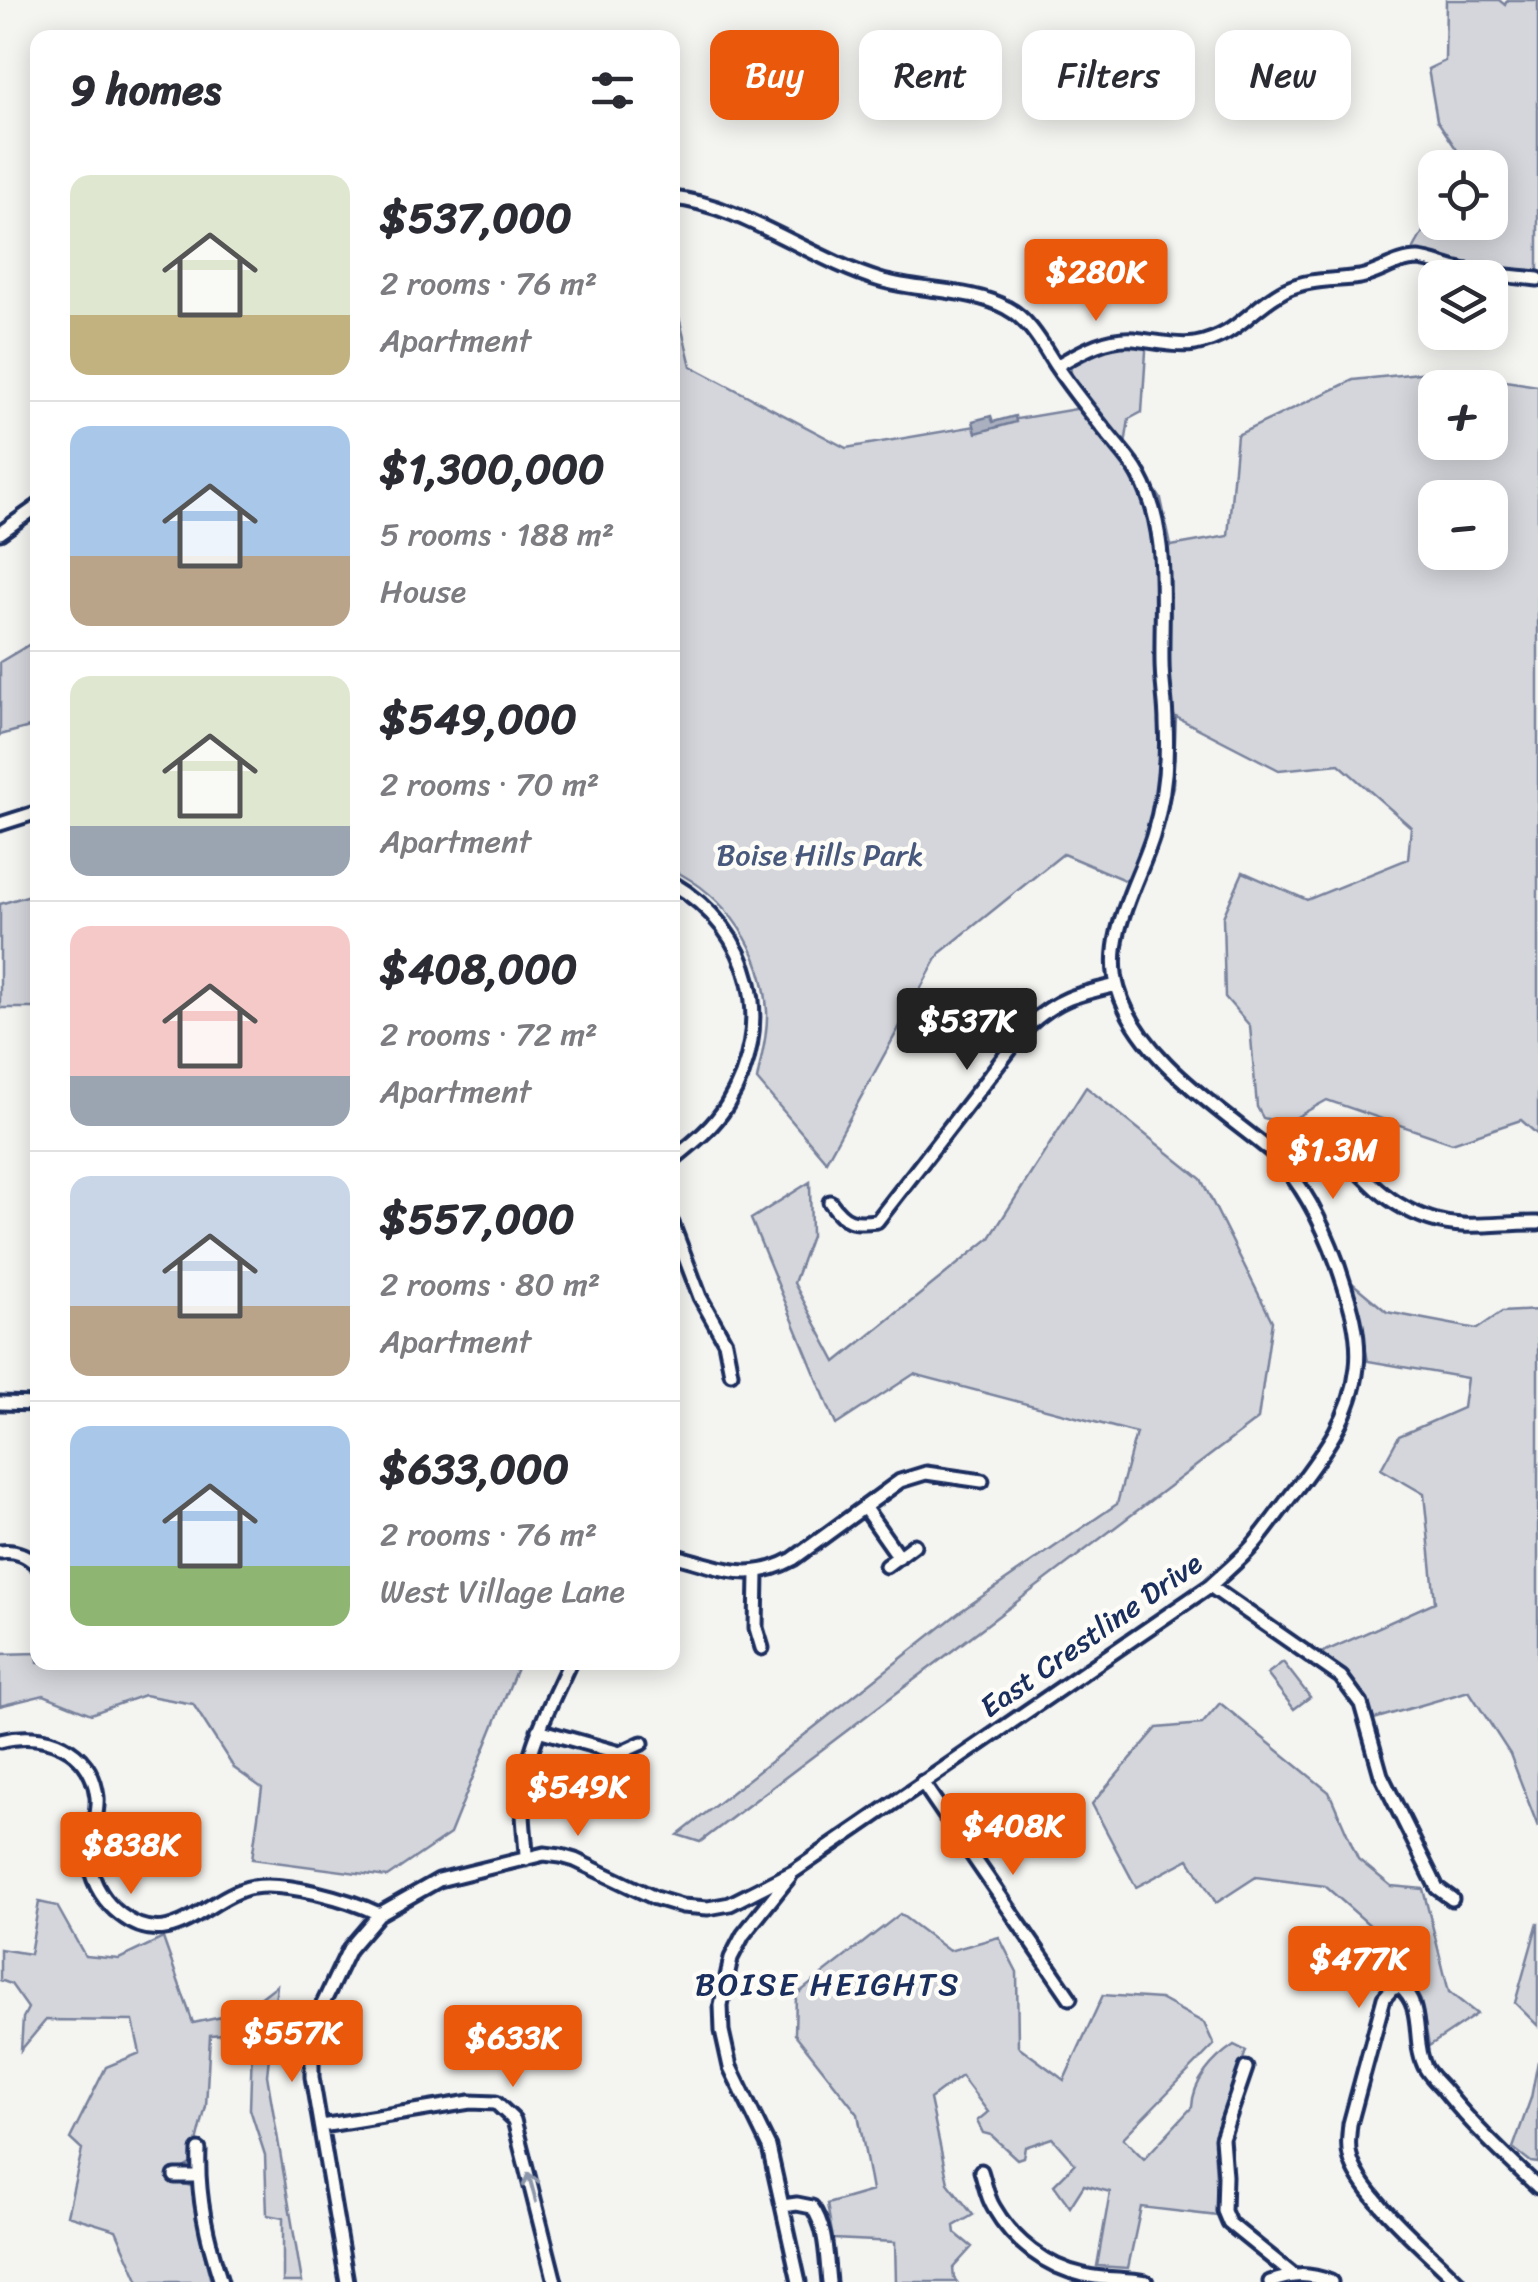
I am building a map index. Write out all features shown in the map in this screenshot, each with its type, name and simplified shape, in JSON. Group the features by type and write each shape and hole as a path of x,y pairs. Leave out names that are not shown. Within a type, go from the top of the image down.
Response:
{"street":[{"name":"East Crestline Drive","path":"680,199 720,210 825,260 878,280 992,300 1012,310 1029,326 1139,475 1151,501 1160,558 1166,756 1154,835 1116,942 1116,985 1141,1036 1164,1064 1287,1168 1308,1199 1330,1244 1356,1332 1357,1368 1347,1409 1328,1447 1253,1545 1210,1586 793,1872"},
{"path":"1056,366 1089,347 1111,341 1192,344 1218,338 1240,326 1288,288 1312,280 1366,275 1403,262 1418,260 1538,279"},
{"path":"0,534 30,512"},
{"path":"0,824 30,815"},
{"path":"680,888 711,912 733,938 745,966 754,1028 745,1067 725,1108 680,1153"},
{"path":"830,1202 841,1218 860,1223 878,1221 1029,1025 1049,1006 1083,992 1116,985"},
{"path":"1272,1152 1295,1142 1327,1144 1388,1198 1432,1220 1472,1226 1538,1223"},
{"path":"680,1244 700,1297 725,1342 730,1372"},
{"path":"0,1403 30,1404"},
{"path":"680,1557 757,1573 793,1559 900,1481 926,1473 982,1481"},
{"path":"864,1507 898,1557"},
{"path":"886,1566 914,1545"},
{"path":"0,1552 18,1553 30,1559"},
{"path":"757,1573 756,1628 762,1648"},
{"path":"1210,1586 1341,1678 1361,1704 1381,1775 1437,1888 1452,1899"},
{"path":"526,1858 522,1809 525,1774 538,1730 566,1670"},
{"path":"538,1730 620,1753 642,1743"},
{"path":"0,1740 16,1736 58,1742 84,1764 97,1798 90,1866 106,1902 127,1920 152,1928 182,1924 236,1892 256,1886 343,1899 378,1914"},
{"path":"922,1782 1070,1998"},
{"path":"347,2282 312,2077 312,2055 320,2008 349,1948 378,1914 439,1880 544,1854 575,1860 656,1898 708,1908 730,1904 793,1872"},
{"path":"793,1872 743,1935 731,1958 721,2005 725,2050 769,2147 799,2282"},
{"path":"1458,2282 1392,2218 1350,2159 1350,2124 1384,1998 1392,1988 1400,1987 1408,1993 1414,2006 1426,2068 1472,2125 1538,2186"},
{"path":"1246,2068 1222,2138 1224,2210 1229,2223 1292,2274"},
{"path":"321,2126 459,2104 496,2102 514,2120 555,2282"},
{"path":"199,2150 198,2176 208,2246 221,2282"},
{"path":"981,2171 992,2204 1011,2234 1031,2251 1084,2276 1146,2282"},
{"path":"176,2176 198,2176"},
{"path":"783,2206 812,2207 819,2217 828,2282"},
{"path":"1270,2282 1292,2274 1312,2275 1330,2282"}],"green space":[{"path":"1446,0 1499,0 1505,5 1507,0 1538,0 1538,286 1508,282 1508,260 1418,260 1418,265 1404,266 1418,240 1508,240 1508,150 1457,150 1437,120 1428,69 1445,61"},
{"name":"Boise Hills Park","path":"680,321 691,366 846,448 1076,409 1068,350 1121,333 1147,336 1142,412 1129,419 1125,445 1161,499 1171,546 1228,536 1237,435 1353,380 1418,373 1418,460 1508,460 1508,382 1538,386 1538,1135 1521,1120 1452,1143 1327,1100 1286,1123 1263,1118 1257,1107 1250,1026 1225,997 1223,917 1243,872 1307,900 1408,859 1411,827 1339,764 1279,770 1176,717 1173,787 1141,887 1063,854 940,953 826,1161 757,1080 767,1011 759,967 739,927 710,894 680,874"},
{"path":"30,644 30,727 0,735 0,662"},
{"path":"30,895 30,1008 0,1008 0,904"},
{"path":"1086,1087 1201,1179 1272,1321 1258,1419 700,1842 678,1835 961,1611 1117,1504 1136,1433 914,1374 836,1425 751,1219 810,1182 811,1236 794,1283 836,1362 990,1238"},
{"path":"1351,1282 1387,1312 1477,1329 1502,1312 1538,1310 1538,1827 1510,1754 1469,1691 1374,1719 1353,1683 1321,1653 1435,1602 1424,1494 1381,1469 1399,1436 1463,1408 1467,1378 1368,1361"},
{"path":"30,1653 30,1670 516,1670 450,1834 387,1877 252,1859 262,1788 234,1768 193,1704 144,1695 91,1714 44,1695 0,1706 0,1654"},
{"path":"1283,1662 1310,1697 1294,1709 1267,1674"},
{"path":"1220,1703 1329,1792 1358,1859 1391,1886 1423,1889 1449,1992 1477,2014 1429,2046 1421,2001 1389,1942 1325,1886 1256,1877 1216,1903 1189,1859 1136,1887 1092,1804 1157,1728 1202,1724"},
{"path":"39,1902 57,1906 85,1956 119,1959 163,1938 193,2023 241,2013 277,1985 267,2075 302,2282 283,2282 283,2218 267,2215 265,2155 250,2109 252,2045 239,2033 210,2035 206,2106 192,2163 175,2173 176,2182 195,2187 200,2236 211,2282 139,2282 116,2230 67,2215 82,2150 70,2139 106,2067 140,2053 133,2021 46,2020 21,2050 23,2018 28,2008 11,1984 0,1980 0,1949 30,1954"},
{"path":"900,1914 949,1951 999,1937 1017,1972 1018,2046 1064,2080 1103,1995 1160,1999 1204,2023 1214,2045 1123,2138 1144,2159 1192,2107 1196,2088 1212,2064 1234,2045 1246,2051 1214,2143 1218,2216 1141,2207 1128,2268 1097,2266 1110,2192 1084,2185 1070,2207 1054,2185 1075,2164 1052,2138 1025,2147 1023,2157 1017,2159 991,2135 983,2133 977,2121 988,2112 961,2076 930,2099 948,2183 973,2215 954,2226 955,2233 972,2247 953,2268 957,2282 896,2282 895,2242 833,2239 827,2204 872,2191 858,2114 795,2034 796,1995"},
{"path":"1538,1922 1538,2026 1515,2003"},
{"path":"1538,2061 1538,2163 1513,2148 1531,2098"}],"water":[{"path":"991,416 993,422 1015,416 1016,422 976,433 973,421"}],"district":[{"name":"BOISE HEIGHTS","path":"828,1984"}]}
